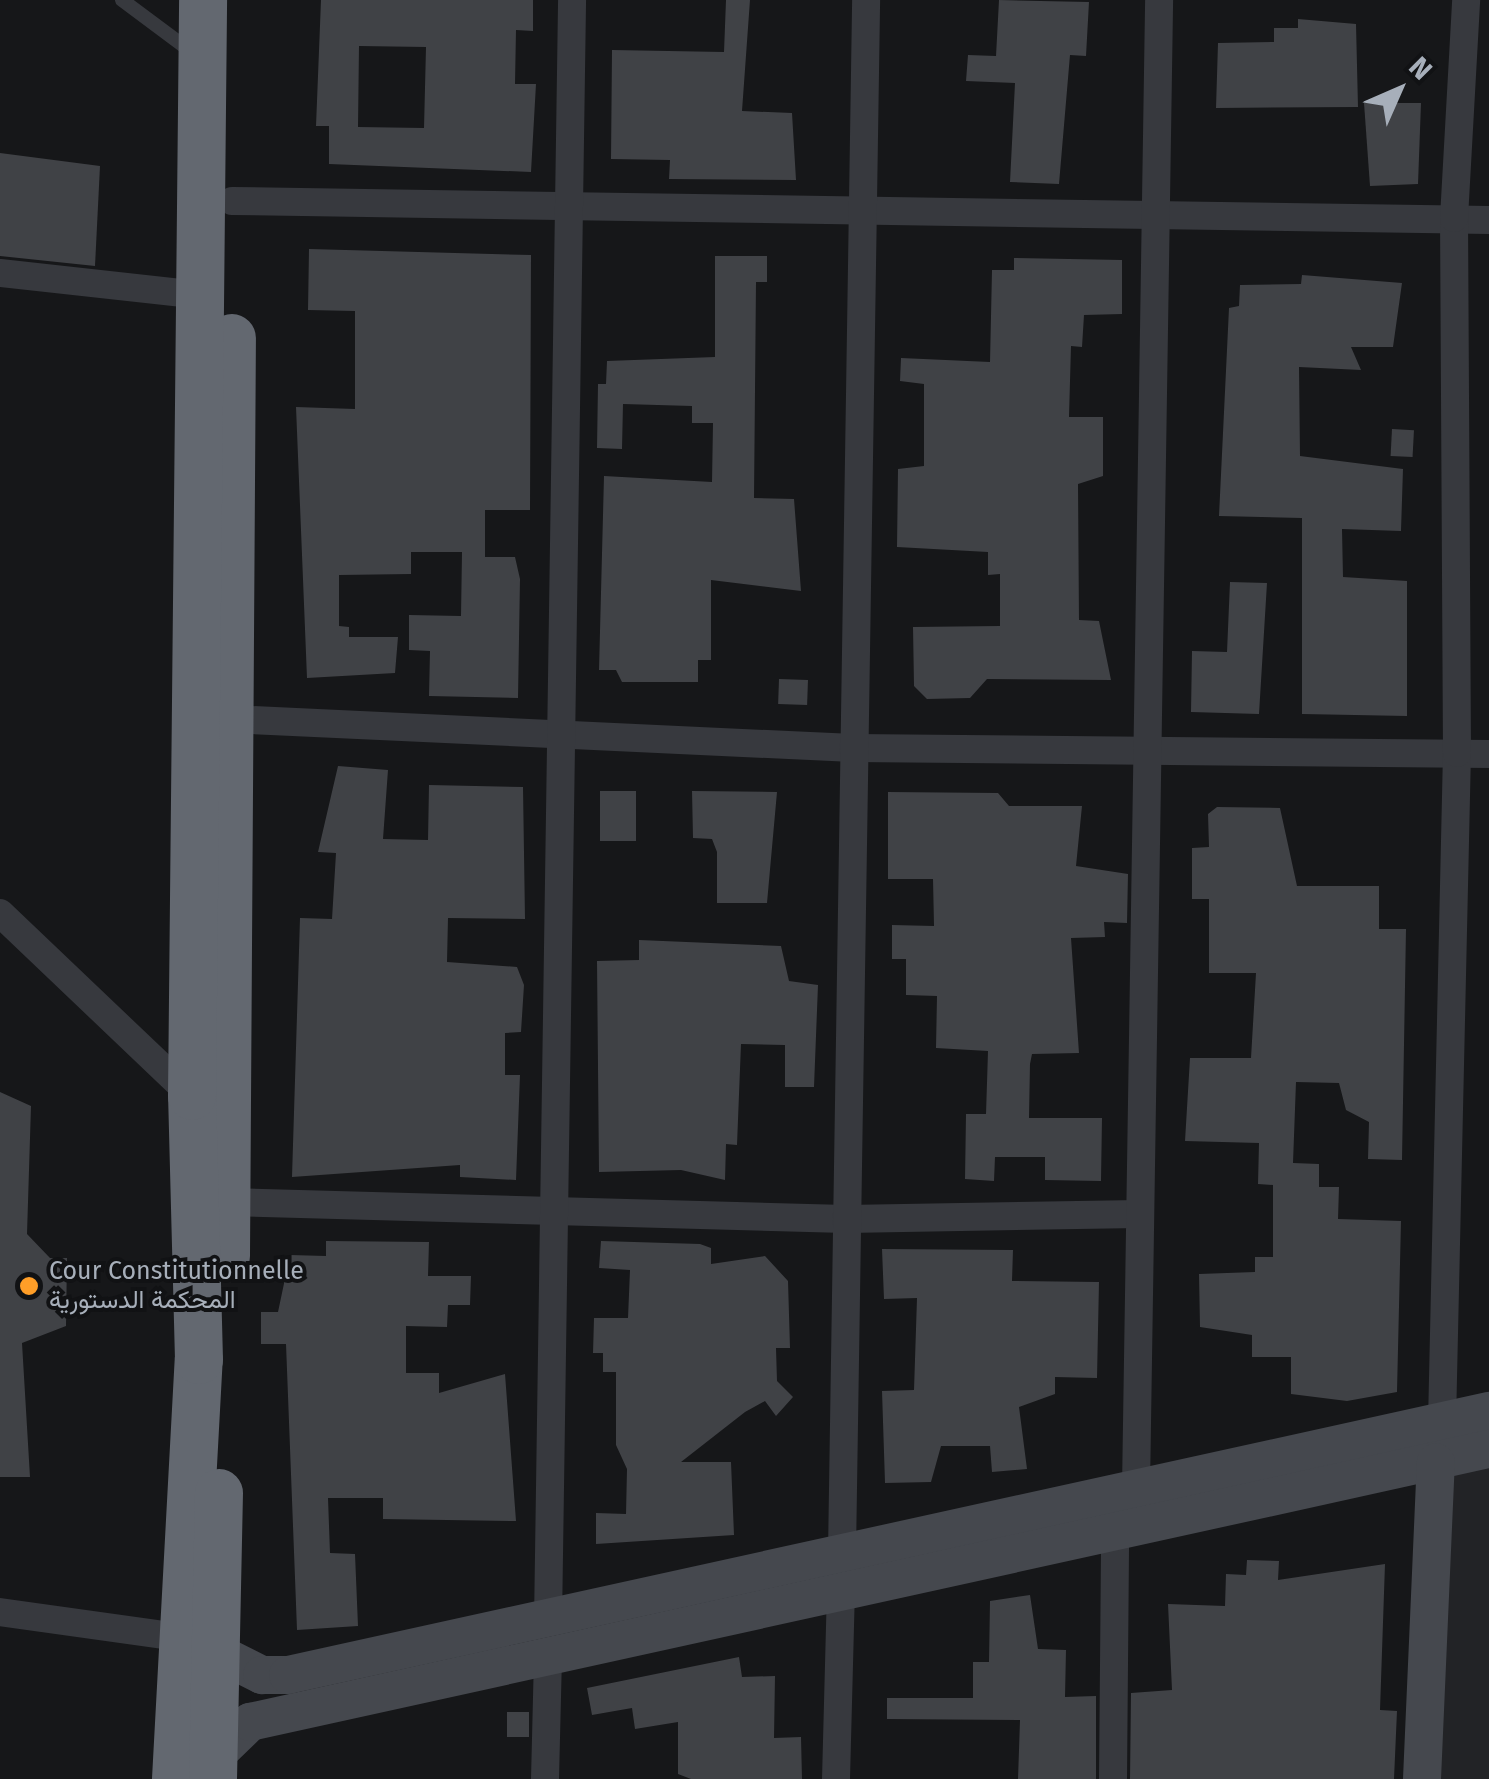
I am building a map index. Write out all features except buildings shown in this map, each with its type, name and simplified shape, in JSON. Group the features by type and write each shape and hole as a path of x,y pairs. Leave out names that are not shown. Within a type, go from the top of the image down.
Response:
{"highway":[{"path":"201,1772 196,1644 199,1360 192,1096 203,0"},
{"path":"196,1644 228,1202 234,0"}],"street":[{"path":"545,1779 572,0"},
{"path":"842,1553 852,748 867,217 866,0"},
{"path":"1136,1488 1150,213 1159,0"},
{"path":"1442,1423 1457,753 1454,218 1466,0"},
{"path":"232,201 867,217 1150,213 1489,220"},
{"path":"0,274 199,295"},
{"path":"230,719 852,748 1145,747 1489,754"},
{"path":"0,914 192,1096"},
{"path":"228,1202 552,1214 846,1219 1140,1214"},
{"path":"201,1772 250,1722 842,1553 1489,1411"},
{"path":"0,1612 196,1644 262,1674 288,1675 548,1640 841,1591 1489,1449"},
{"path":"1422,1779 1436,1462"},
{"path":"1113,1779 1115,1532"},
{"path":"836,1779 841,1591"}],"lane":[{"path":"122,0 202,60"}],"shaded area":[{"path":"1489,1464 1489,1779 1439,1779 1449,1473"}],"place":[{"name":"Cour Constitutionnelle المحكمة الدستورية","path":"29,1286"}]}
